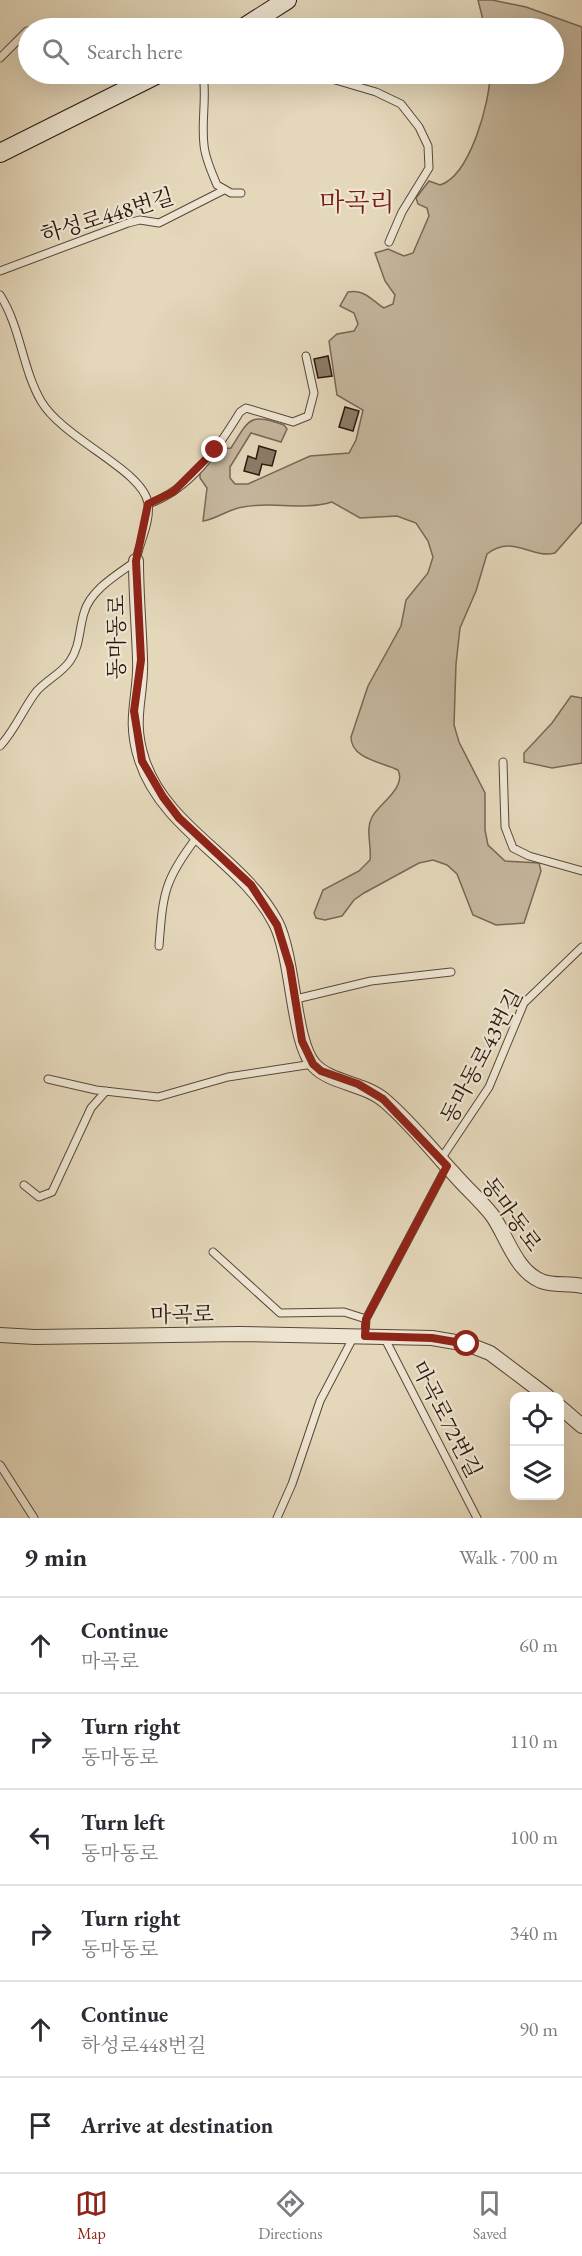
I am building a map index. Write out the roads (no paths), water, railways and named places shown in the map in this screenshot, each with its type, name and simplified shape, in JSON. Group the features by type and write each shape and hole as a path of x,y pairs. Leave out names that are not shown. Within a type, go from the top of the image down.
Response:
{"street":[{"path":"259,18 287,0"},
{"path":"0,153 138,84"},
{"name":"동마동로","path":"136,561 141,660 134,711 142,761 163,797 197,837 240,874 262,900 277,925 284,945 296,999 302,1041 313,1064 321,1071 358,1084 383,1099 493,1216 517,1259 526,1270 542,1282 582,1286"},
{"name":"마곡로","path":"0,1335 432,1338 467,1344 503,1361 542,1392"},
{"path":"564,1410 582,1426"}],"lane":[{"path":"0,57 18,40"},
{"path":"205,84 204,145 217,185 224,190 242,193"},
{"path":"349,84 376,92 401,104 423,136 429,155 429,168 402,212 389,242"},
{"name":"하성로448번길","path":"0,271 128,223 140,220 159,223 224,190"},
{"path":"0,295 17,333 33,386 48,411 87,446 133,477 143,489 148,504 136,561 89,600 84,611 75,653 70,662 34,694 22,718 0,746"},
{"path":"148,504 173,492 197,470 215,450 240,411 246,408 293,422 308,416 314,393 306,356"},
{"path":"503,762 505,827 513,848 528,856 582,871"},
{"path":"159,946 162,896 166,885 197,837"},
{"name":"동마동로43번길","path":"444,1163 489,1087 524,1003 582,947"},
{"path":"296,999 371,981 451,972"},
{"path":"48,1078 106,1091 158,1097 228,1077 313,1064"},
{"path":"24,1185 39,1197 52,1192 59,1182 87,1115 106,1091"},
{"path":"276,1518 287,1498 320,1401 360,1336 366,1319 444,1163"},
{"path":"213,1251 280,1313 344,1312 366,1319"},
{"name":"마곡로72번길","path":"384,1337 477,1518"},
{"path":"0,1465 34,1518"}],"district":[{"name":"마곡리","path":"357,202"}]}
